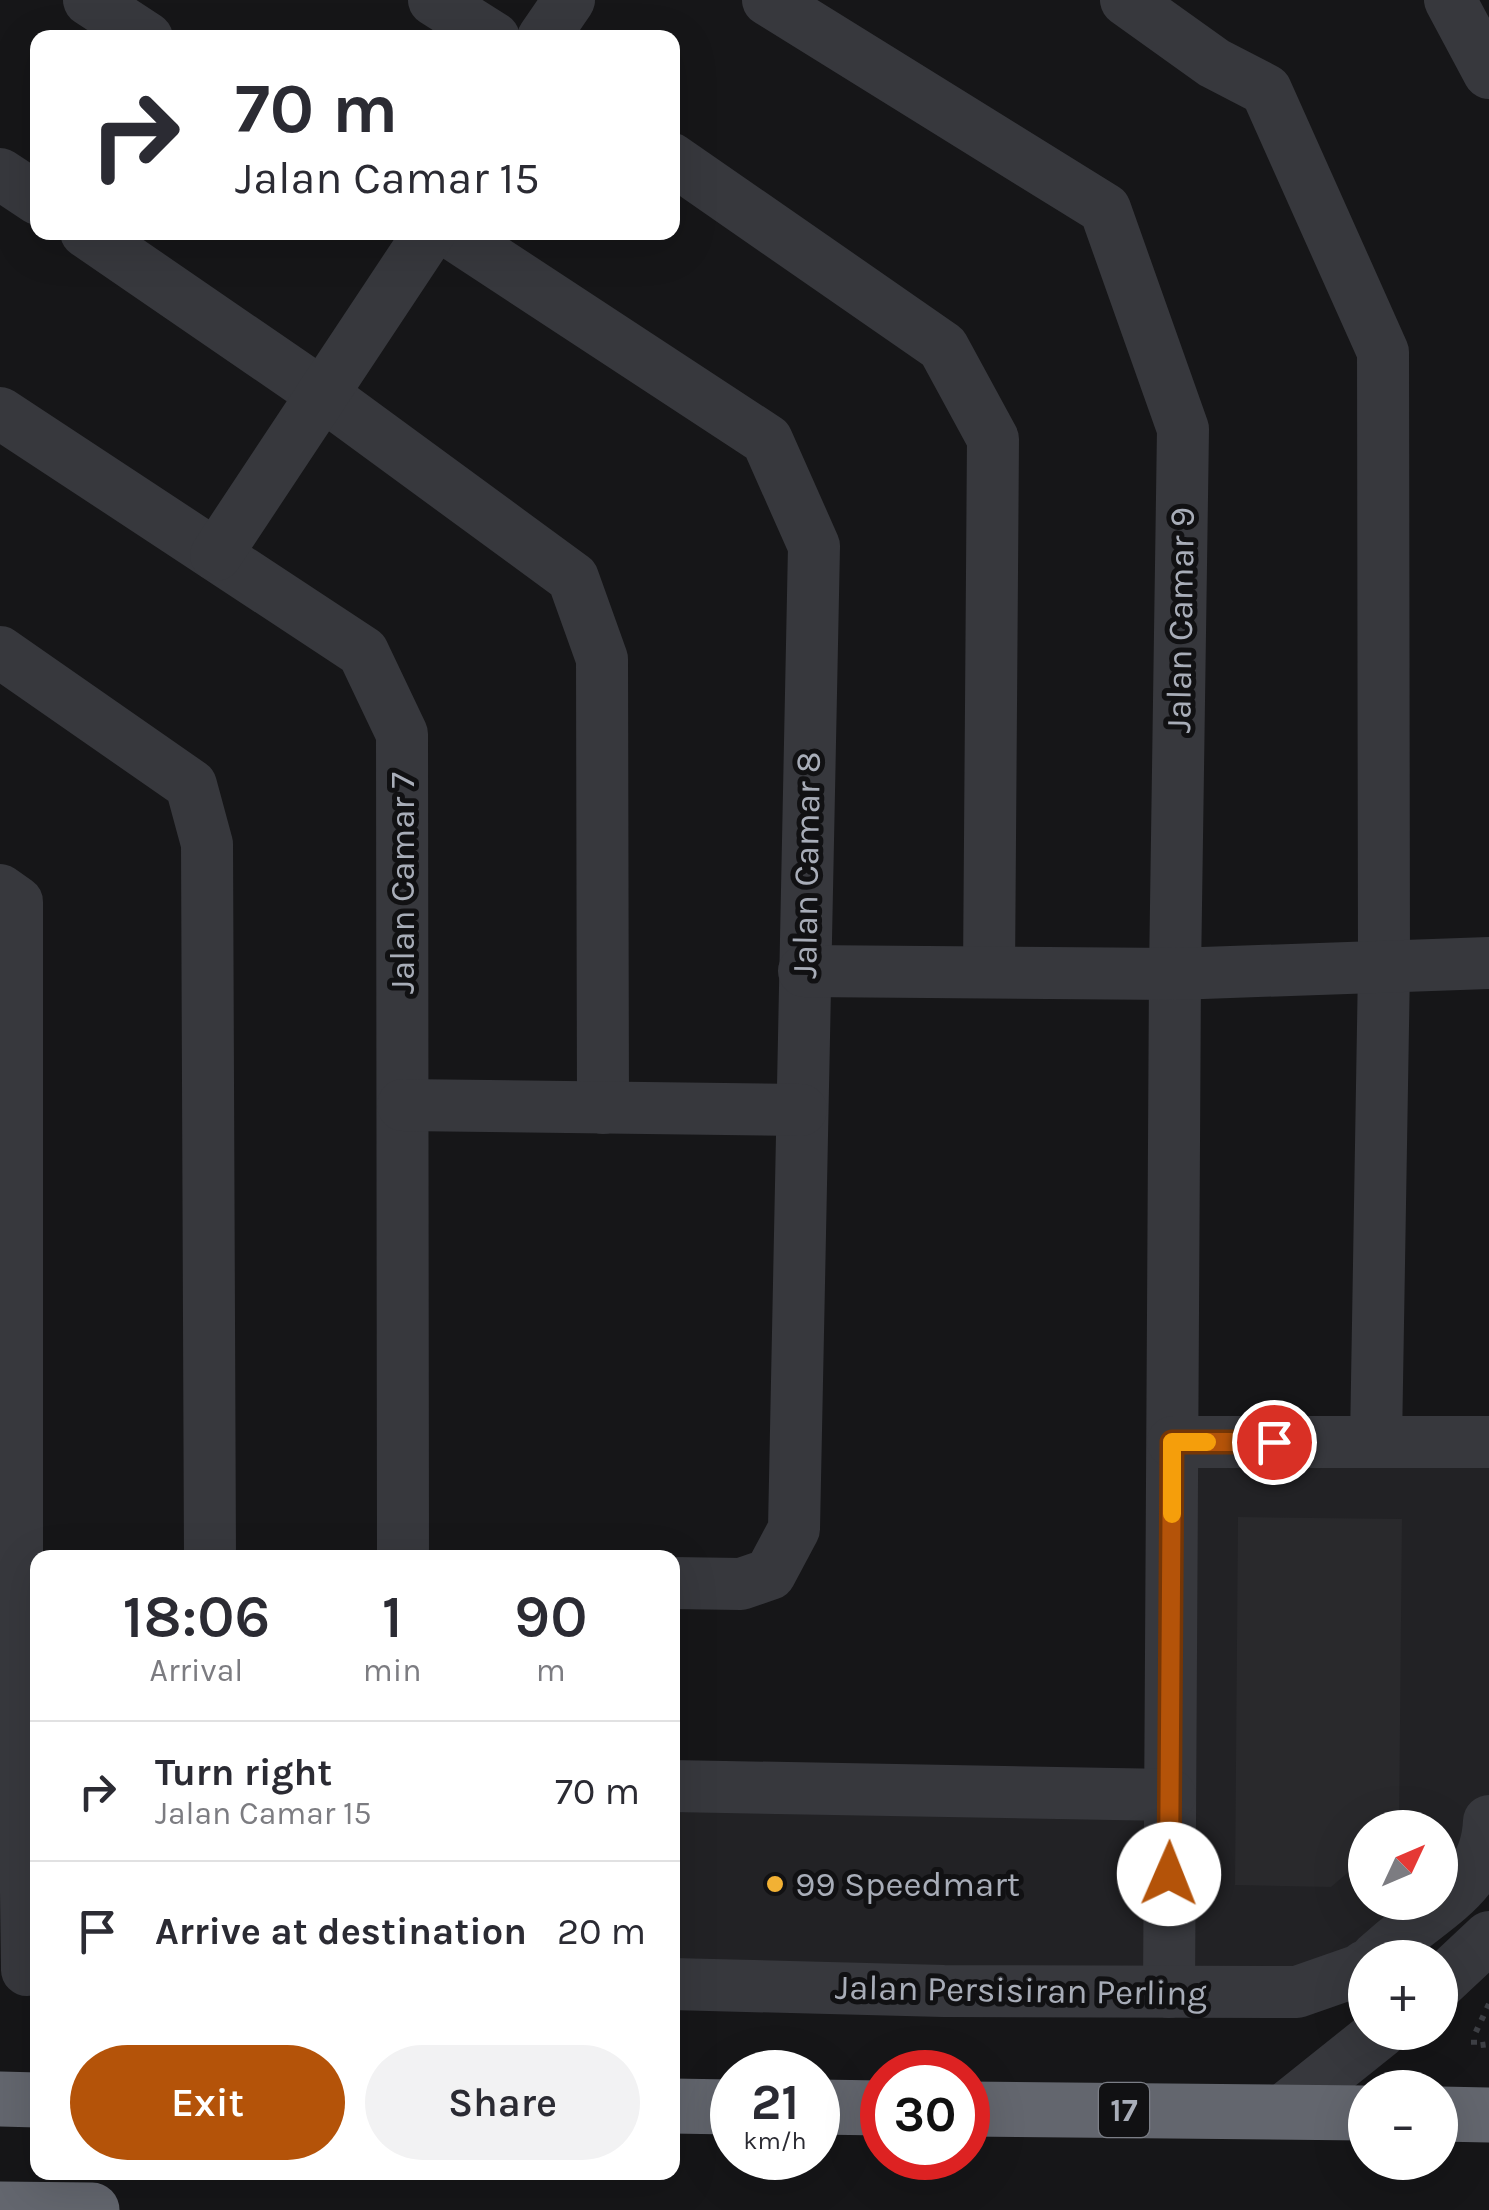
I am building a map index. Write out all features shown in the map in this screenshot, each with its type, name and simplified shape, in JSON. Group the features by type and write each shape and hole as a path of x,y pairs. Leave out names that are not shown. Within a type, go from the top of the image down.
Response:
{"highway":[{"path":"0,2100 30,2100"},
{"path":"680,2106 710,2107"},
{"name":"17","path":"990,2109 1348,2113"},
{"path":"1458,2114 1489,2115"},
{"path":"0,2209 92,2210"}],"street":[{"path":"89,0 135,30"},
{"path":"434,0 481,30"},
{"path":"548,30 569,0"},
{"name":"Jalan Camar 9","path":"768,0 1106,208 1183,428 1168,1992"},
{"path":"1126,0 1214,62 1266,90 1384,352 1384,967 1376,1442"},
{"path":"1450,0 1489,73"},
{"path":"680,165 943,347 992,439 989,972"},
{"path":"0,174 30,194"},
{"path":"98,240 322,394 572,578 602,660 603,1108"},
{"path":"216,556 425,240"},
{"name":"Jalan Camar 8","path":"462,240 766,440 814,546 794,1528 770,1574 741,1584 680,1583"},
{"name":"Jalan Camar 7","path":"0,413 362,652 402,734 403,1550"},
{"path":"0,652 191,785 207,844 210,1550"},
{"path":"0,890 17,902 8,1119 9,1217 19,1571 30,1759"},
{"path":"804,970 1175,974 1489,963"},
{"path":"403,1105 801,1110"},
{"path":"1172,1442 1489,1442"},
{"path":"680,1786 1170,1795"},
{"path":"21,1970 30,1795"},
{"path":"1397,1940 1467,1883 1480,1858 1489,1822"},
{"path":"1458,1966 1489,1938"},
{"name":"Jalan Persisiran Perling","path":"680,1984 944,1991 1296,1992 1348,1974"},
{"path":"1281,2112 1358,2050"}],"path":[{"path":"1489,2004 1474,2036 1474,2046 1489,2044"}],"shaded area":[{"path":"1189,1456 1489,1457 1489,1868 1458,1897 1458,1810 1348,1810 1348,1920 1433,1920 1412,1940 1348,1940 1348,1984 680,1998 680,1778 1184,1784"}],"building":[{"path":"1238,1517 1402,1519 1399,1810 1348,1810 1348,1872 1331,1887 1235,1885"}],"slow traffic":[{"path":"1172,1514 1172,1442 1207,1442"}],"place":[{"name":"99 Speedmart","path":"775,1884"}],"route":[{"path":"1169,1874 1172,1442 1274,1442"}]}
